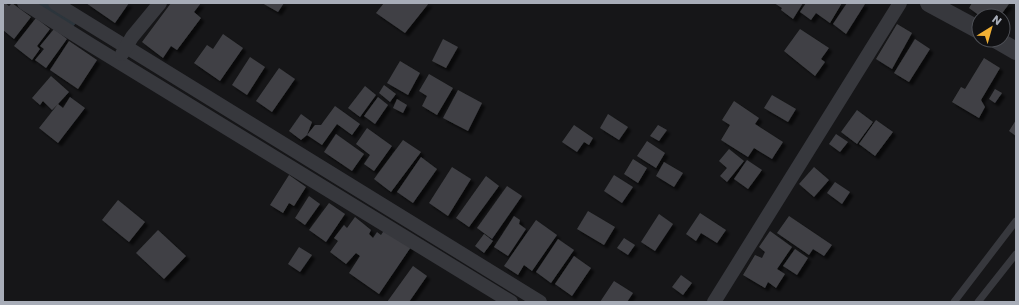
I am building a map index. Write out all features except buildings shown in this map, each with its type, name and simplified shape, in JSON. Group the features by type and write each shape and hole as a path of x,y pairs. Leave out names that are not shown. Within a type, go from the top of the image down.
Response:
{"street":[{"path":"24,3 121,55 540,302"},
{"path":"55,3 121,55 511,302"},
{"path":"121,55 132,38 160,3"},
{"path":"714,302 900,3"},
{"path":"929,3 971,26"}],"lane":[{"path":"954,302 1016,221"},
{"path":"978,302 1016,254"}],"waterway":[{"path":"42,3 69,20"}]}
